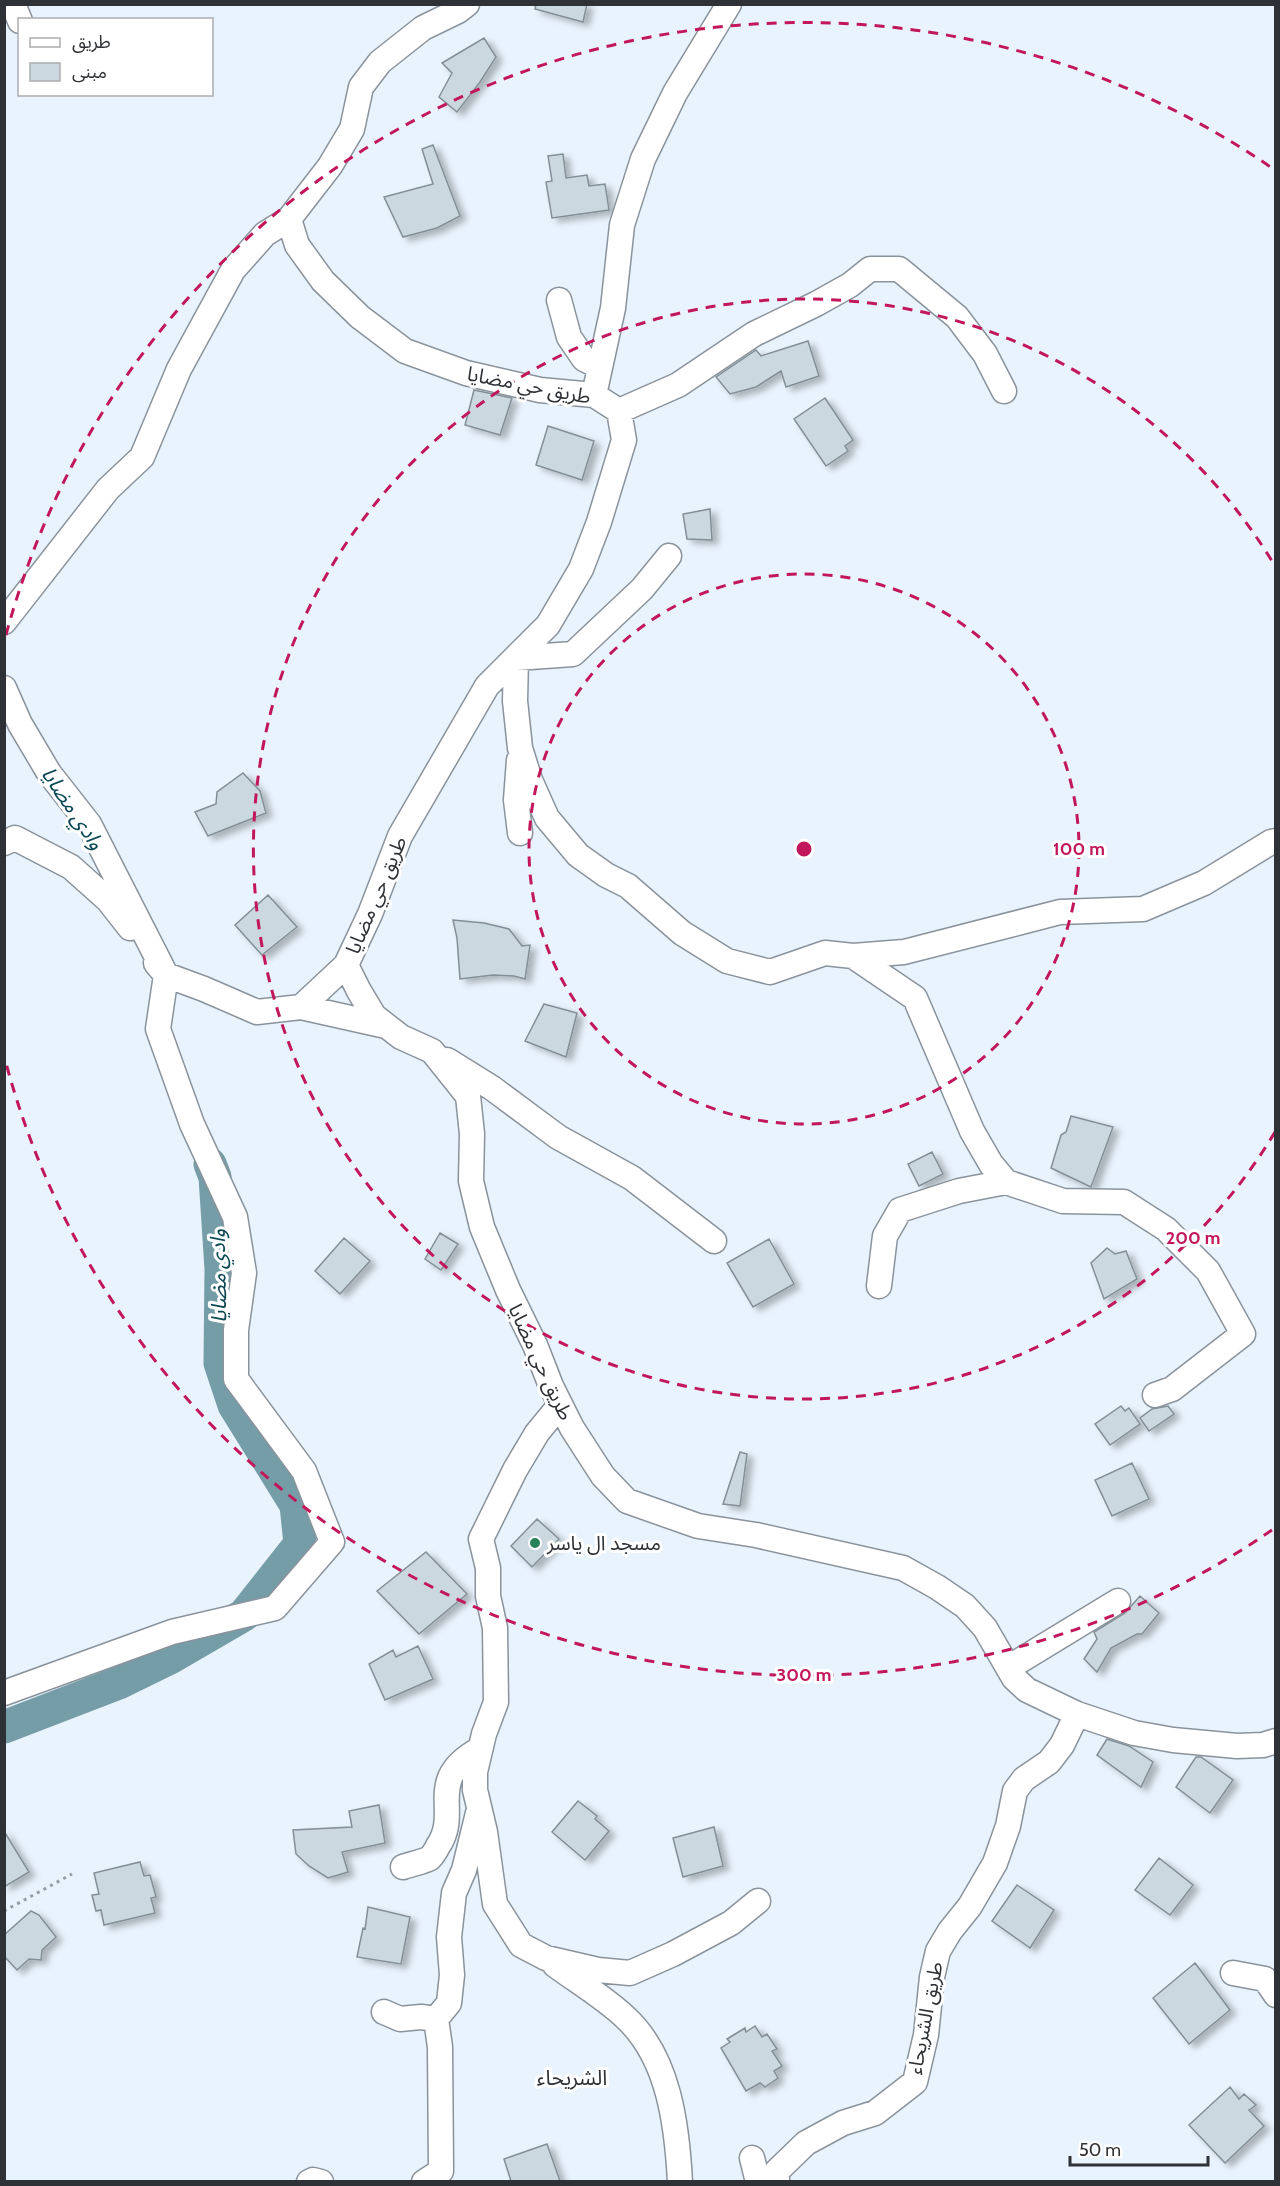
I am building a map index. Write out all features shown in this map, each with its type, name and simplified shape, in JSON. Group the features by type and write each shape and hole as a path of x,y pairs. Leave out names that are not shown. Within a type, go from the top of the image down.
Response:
{"street":[{"path":"4,622 108,489 142,457 179,369 233,270 265,234 289,219 330,166 352,129 361,87 380,62 423,28 458,11 467,4"},
{"path":"594,395 613,308 622,225 642,159 675,93 729,4"},
{"name":"طريق حي مضايا","path":"289,219 297,245 323,281 360,317 405,351 466,373 540,390 594,395 619,411 624,440 599,522 581,569 548,625 487,686 400,836 370,914 346,965 374,1016 401,1037 432,1051 468,1096 472,1134 471,1181 482,1227 560,1405 603,1476 627,1501 698,1526 756,1535 903,1568 965,1606 986,1628 1014,1678 1027,1690 1077,1714 1134,1733 1173,1740 1238,1746 1263,1745 1275,1741"},
{"path":"619,411 678,385 754,334 850,285 870,269 899,269 957,317 984,354 1004,391"},
{"path":"559,300 568,337 584,359 600,367"},
{"path":"520,833 516,800 520,748 515,701 516,658 573,654 642,589 669,556"},
{"path":"4,688 20,724 49,773 89,824 166,975 158,1029 192,1124 235,1216 244,1273 236,1330 236,1379 304,1471 332,1542 275,1608 172,1632 4,1693"},
{"path":"520,748 530,780 547,818 578,855 606,875 628,886 682,933 727,961 770,972 825,953 853,956 904,952 1060,912 1143,909 1204,883 1275,841"},
{"path":"4,843 15,837 71,867 108,900 166,975 257,1012 301,1006 386,1026"},
{"path":"853,956 915,998 972,1131 991,1164 1006,1182"},
{"path":"301,1006 346,965"},
{"path":"432,1051 492,1088 558,1137 632,1178 714,1242"},
{"path":"879,1286 885,1236 900,1210 959,1191 1006,1182 1063,1201 1124,1202 1166,1230 1208,1271 1243,1334 1173,1389 1155,1395"},
{"path":"560,1405 537,1433 515,1470 482,1539 488,1568 488,1596 495,1628 496,1702 480,1749 475,1772 475,1790 489,1854 490,1881 495,1904 521,1945 546,1958 626,2018 648,2043 663,2077 674,2122 680,2181"},
{"path":"1008,1668 1118,1601"},
{"name":"طريق الشريحاء","path":"777,2181 777,2171 806,2143 843,2123 875,2113 915,2082 926,2036 932,1977 938,1951 950,1931 970,1906 995,1863 1008,1826 1015,1791 1024,1779 1049,1762 1062,1745 1077,1714"},
{"path":"403,1867 431,1857 444,1838 445,1793 450,1777 464,1758 480,1749"},
{"path":"424,2181 441,2170 440,2047 436,2019 449,2003 452,1975 449,1937 454,1893 464,1870 480,1807"},
{"path":"546,1958 598,1970 630,1973 731,1923 758,1901"},
{"path":"1233,1973 1265,1979 1275,1995"},
{"path":"384,2012 400,2019 421,2017 436,2019"},
{"path":"752,2158 758,2181"},
{"path":"309,2181 321,2181"}],"path":[{"path":"4,1911 72,1874"}],"building":[{"path":"536,4 587,4 583,22 535,9"},
{"path":"484,38 496,57 457,112 439,97 452,73 442,63"},
{"path":"433,145 460,216 437,228 403,237 384,197 433,184 422,149"},
{"path":"563,154 566,178 587,175 589,186 605,184 609,210 552,218 546,182 552,181 548,156"},
{"path":"808,341 819,376 786,387 781,371 756,387 730,394 716,377 756,350 761,356"},
{"path":"474,390 512,398 500,435 465,425"},
{"path":"825,398 853,440 845,446 848,451 826,466 794,419"},
{"path":"548,426 594,441 582,480 536,465"},
{"path":"710,509 712,540 687,539 683,514"},
{"path":"243,773 260,791 266,813 208,836 195,812 216,804 217,792"},
{"path":"268,895 297,927 262,955 235,925"},
{"path":"453,920 484,923 509,929 522,946 530,945 525,979 493,975 460,979 457,938"},
{"path":"544,1004 577,1013 566,1057 525,1041"},
{"path":"1071,1116 1113,1127 1091,1187 1051,1168 1061,1135 1066,1132"},
{"path":"932,1152 943,1174 919,1186 908,1164"},
{"path":"440,1233 458,1244 441,1270 425,1259"},
{"path":"344,1238 370,1261 340,1294 315,1271"},
{"path":"769,1239 794,1284 753,1307 727,1263"},
{"path":"1107,1248 1115,1254 1126,1251 1137,1279 1104,1299 1091,1263"},
{"path":"1121,1406 1125,1411 1129,1408 1140,1424 1110,1445 1095,1424"},
{"path":"1168,1406 1174,1414 1149,1431 1140,1418 1152,1409"},
{"path":"740,1452 747,1454 740,1506 723,1504"},
{"path":"1132,1463 1149,1499 1112,1516 1095,1480"},
{"name":"مسجد ال ياسر","path":"537,1519 559,1539 532,1567 511,1546"},
{"path":"426,1552 467,1594 419,1634 377,1591"},
{"path":"1140,1596 1159,1613 1142,1634 1137,1634 1111,1648 1097,1672 1084,1659 1097,1639 1094,1632 1125,1613"},
{"path":"418,1646 433,1679 385,1700 369,1664 393,1650 396,1657"},
{"path":"1107,1739 1129,1746 1153,1762 1141,1787 1097,1755"},
{"path":"1196,1757 1201,1757 1233,1780 1210,1813 1176,1787"},
{"path":"578,1801 597,1816 595,1819 609,1831 585,1860 552,1832"},
{"path":"379,1805 385,1843 342,1852 348,1872 328,1878 296,1854 293,1830 352,1827 349,1811"},
{"path":"714,1827 723,1866 683,1877 673,1838"},
{"path":"4,1831 29,1872 4,1887"},
{"path":"1159,1858 1193,1885 1170,1915 1135,1890"},
{"path":"140,1862 144,1876 150,1875 156,1897 151,1898 155,1913 104,1925 101,1910 96,1911 92,1895 99,1894 94,1873"},
{"path":"1017,1885 1054,1910 1030,1948 992,1921"},
{"path":"368,1907 410,1917 401,1964 357,1957"},
{"path":"31,1911 39,1915 56,1937 42,1950 41,1960 29,1959 17,1970 4,1956 4,1935"},
{"path":"1195,1963 1230,2010 1189,2044 1153,1998"},
{"path":"755,2026 762,2037 767,2034 777,2049 772,2051 782,2066 774,2071 778,2078 765,2087 760,2083 746,2091 721,2048 730,2042 727,2039 745,2028 746,2032"},
{"path":"1230,2087 1239,2099 1244,2094 1256,2105 1249,2110 1264,2126 1225,2163 1189,2125"},
{"path":"547,2144 560,2181 511,2181 504,2159"}],"waterway":[{"name":"وادي مضايا","path":"4,1727 121,1682 170,1658 244,1615 300,1544 296,1505 234,1405 220,1363 221,1269 215,1177 210,1164"}],"place":[{"name":"مسجد ال ياسر","path":"535,1543"}],"district":[{"name":"الشريحاء","path":"572,2077"}]}
